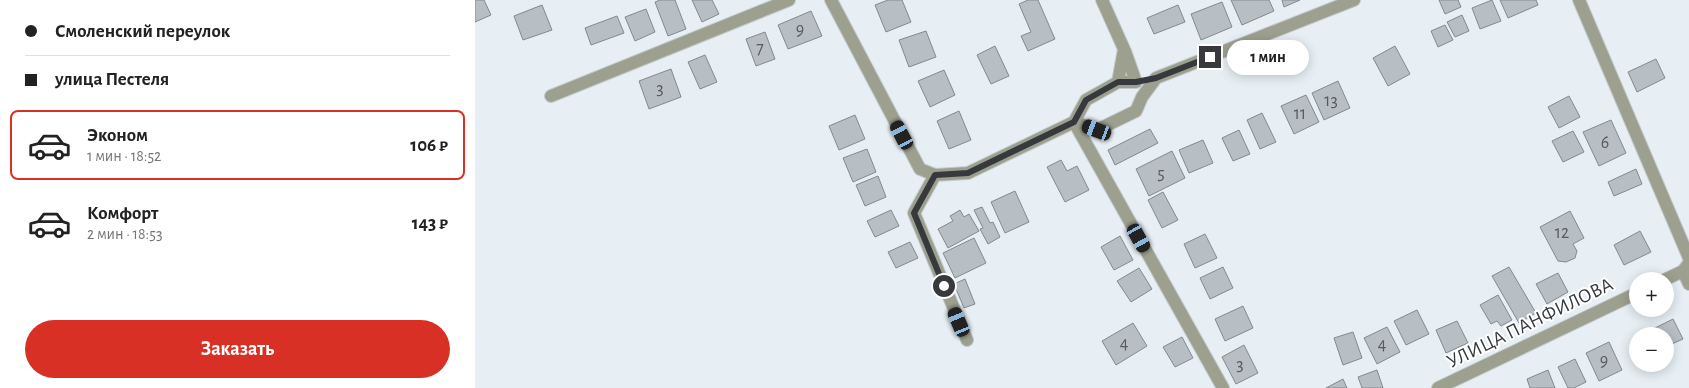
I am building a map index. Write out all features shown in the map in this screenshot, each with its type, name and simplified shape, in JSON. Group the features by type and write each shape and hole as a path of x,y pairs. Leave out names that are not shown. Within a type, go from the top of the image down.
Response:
{"street":[{"path":"551,96 789,0"},
{"path":"831,0 920,169 935,175 968,173 1074,122 1086,100 1118,82 1136,82 1156,78 1354,0"},
{"path":"1103,0 1142,97"},
{"path":"1579,0 1689,258"},
{"path":"1118,82 1124,49"},
{"path":"1074,122 1097,130 1137,111 1142,97 1156,78"},
{"path":"1074,122 1223,388"},
{"path":"935,175 914,213 967,340"},
{"path":"1674,274 1686,267 1689,284"},
{"name":"УЛИЦА ПАНФИЛОВА","path":"1438,388 1629,297"}],"building":[{"path":"475,0 484,0 491,15 475,22"},
{"path":"675,0 686,29 668,36 655,2"},
{"path":"692,0 712,0 719,14 702,22"},
{"path":"888,0 902,0 911,22 886,32 875,5"},
{"path":"1028,0 1038,0 1055,39 1028,51 1021,36 1031,32 1019,4"},
{"path":"1231,0 1269,0 1274,11 1242,25"},
{"path":"1282,0 1300,0 1284,7"},
{"path":"1439,0 1458,0 1461,7 1445,14"},
{"path":"1492,0 1501,21 1480,29 1472,8"},
{"path":"1500,0 1536,0 1538,5 1508,18"},
{"path":"1222,2 1232,27 1201,40 1191,14"},
{"path":"542,5 552,30 523,40 514,16"},
{"path":"1178,5 1185,22 1154,34 1147,18"},
{"path":"646,9 655,32 635,41 625,17"},
{"path":"811,11 822,36 788,49 778,25"},
{"path":"1462,15 1469,31 1455,37 1447,22"},
{"path":"617,16 624,33 591,45 585,28"},
{"path":"1445,25 1453,40 1438,47 1431,31"},
{"path":"926,31 936,57 909,67 899,40"},
{"path":"765,32 775,59 756,66 746,39"},
{"path":"995,46 1009,76 991,84 977,55"},
{"path":"1395,46 1410,74 1388,86 1373,58"},
{"path":"705,55 717,82 700,89 688,62"},
{"path":"1656,59 1665,78 1637,92 1628,72"},
{"path":"671,69 681,97 649,109 639,81"},
{"path":"944,70 955,95 930,107 918,81"},
{"path":"1338,81 1350,108 1324,120 1312,93"},
{"path":"1306,95 1319,122 1294,134 1281,106"},
{"path":"1569,96 1580,117 1559,128 1548,107"},
{"path":"959,111 971,140 949,149 937,121"},
{"path":"1262,113 1276,142 1260,149 1247,120"},
{"path":"855,115 865,139 839,150 829,126"},
{"path":"1611,120 1626,153 1599,166 1583,132"},
{"path":"1150,129 1158,143 1115,165 1108,150"},
{"path":"1239,130 1250,154 1233,161 1222,138"},
{"path":"1573,131 1584,152 1563,162 1552,141"},
{"path":"1203,140 1213,163 1189,173 1179,150"},
{"path":"867,149 876,172 853,182 843,158"},
{"path":"1172,151 1185,178 1149,196 1136,169"},
{"path":"1061,160 1067,171 1077,166 1089,190 1065,202 1047,167"},
{"path":"1636,169 1642,184 1614,196 1608,182"},
{"path":"878,176 886,197 865,206 856,185"},
{"path":"1015,191 1029,222 1005,233 991,202"},
{"path":"1163,192 1178,220 1162,228 1148,200"},
{"path":"982,207 990,223 993,222 1000,237 988,244 980,229 983,228 974,210"},
{"path":"891,210 899,226 875,237 867,221"},
{"path":"960,210 964,217 969,214 979,231 948,248 938,229 953,221 950,216"},
{"path":"1570,211 1584,238 1573,244 1577,251 1575,258 1566,262 1558,261 1540,227"},
{"path":"1640,231 1651,252 1624,265 1614,245"},
{"path":"1205,234 1217,258 1195,268 1184,244"},
{"path":"1120,236 1133,260 1114,270 1101,247"},
{"path":"974,238 986,263 955,278 943,253"},
{"path":"910,242 918,258 896,268 888,252"},
{"path":"1223,267 1233,288 1210,299 1200,278"},
{"path":"1509,267 1536,313 1519,323 1492,276"},
{"path":"1139,268 1152,289 1131,302 1117,281"},
{"path":"1558,273 1568,292 1547,304 1536,284"},
{"path":"965,279 975,304 964,308 954,284"},
{"path":"1498,295 1512,320 1501,326 1497,321 1491,324 1480,305"},
{"path":"1243,306 1253,328 1225,341 1215,319"},
{"path":"1417,310 1429,334 1406,345 1394,321"},
{"path":"1673,319 1683,339 1674,343 1674,327 1657,327"},
{"path":"1457,321 1468,343 1446,353 1436,330"},
{"path":"1133,323 1147,346 1116,365 1102,341"},
{"path":"1387,327 1400,352 1377,364 1364,338"},
{"path":"1353,332 1362,358 1343,365 1334,338"},
{"path":"1182,337 1193,358 1175,367 1163,347"},
{"path":"1609,342 1622,370 1599,381 1586,353"},
{"path":"1244,345 1258,373 1236,384 1222,357"},
{"path":"1575,359 1586,382 1574,388 1568,388 1558,367"},
{"path":"1377,370 1383,388 1362,388 1358,377"},
{"path":"1548,370 1555,388 1530,388 1527,379"},
{"path":"1343,379 1347,388 1326,388"}],"route":[{"path":"944,286 914,213 935,175 968,173 1074,122 1086,100 1118,82 1136,82 1156,78 1210,57"}]}
